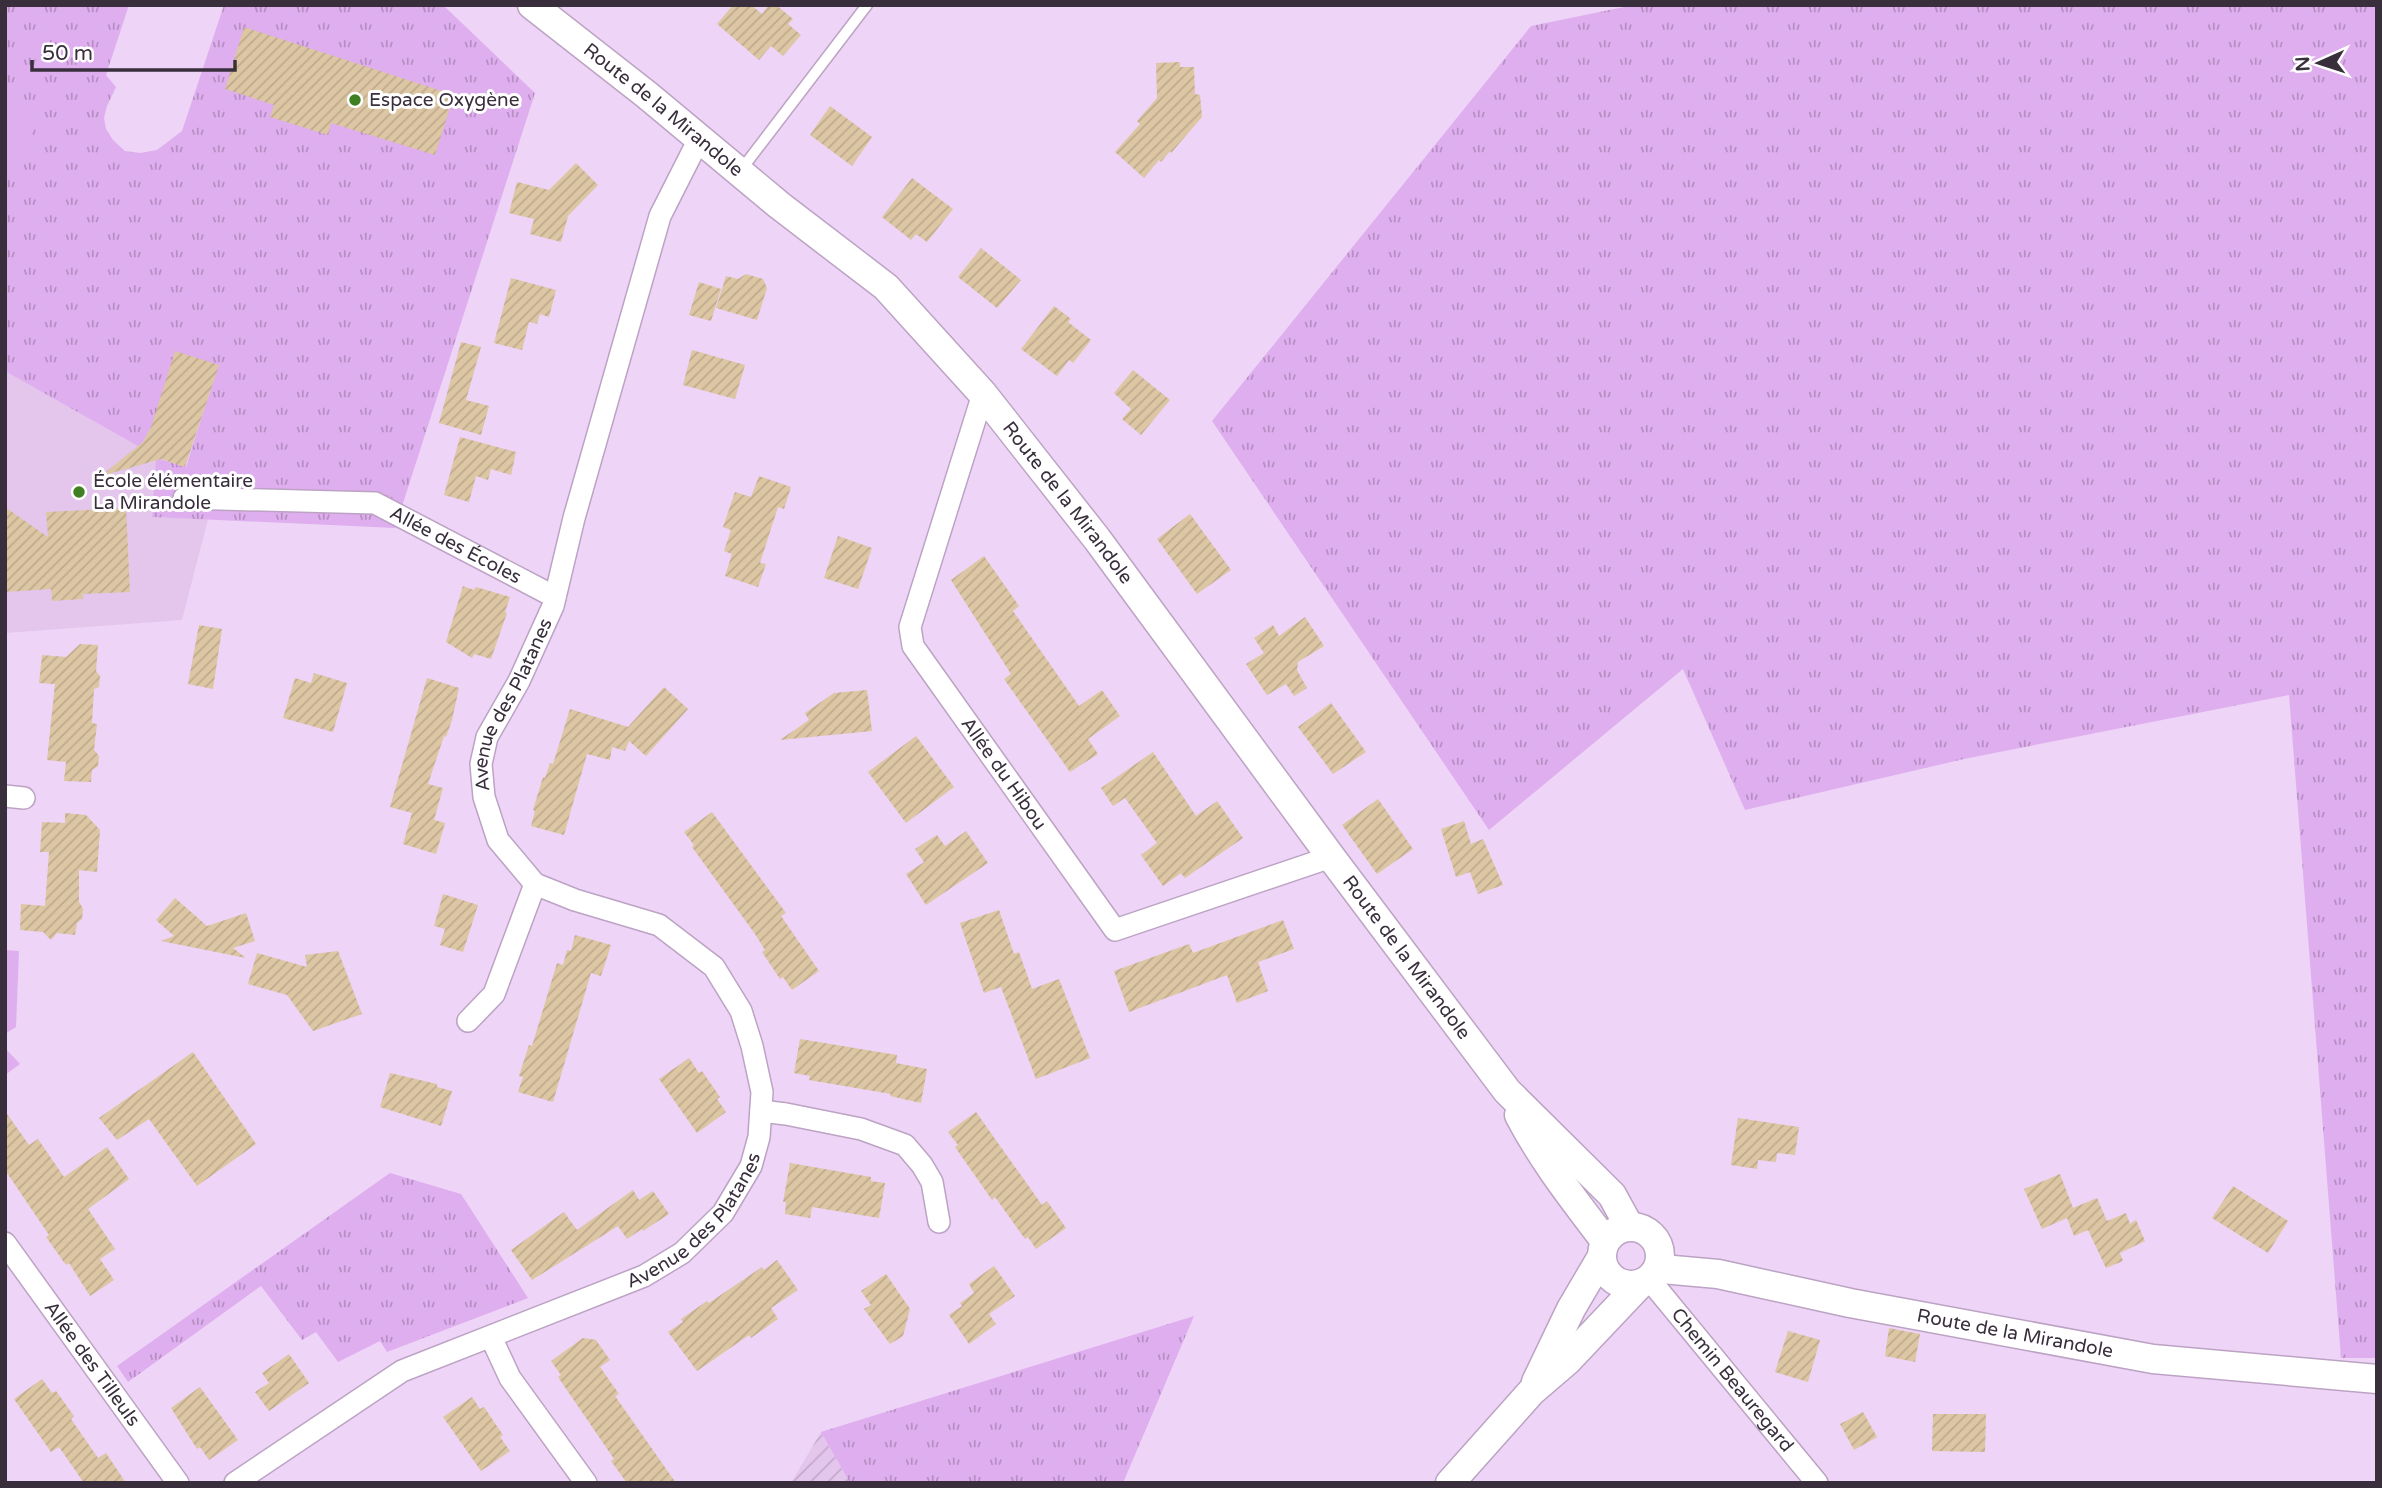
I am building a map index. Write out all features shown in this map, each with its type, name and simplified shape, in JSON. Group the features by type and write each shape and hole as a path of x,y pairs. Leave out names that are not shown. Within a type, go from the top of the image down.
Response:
{"street":[{"name":"Route de la Mirandole","path":"532,5 886,288 984,394 1097,540 1507,1091 1612,1195 1612,1242"},
{"name":"Avenue des Platanes","path":"235,1483 402,1371 644,1276 682,1253 723,1213 751,1166 759,1137 762,1092 741,1012 714,967 659,925 575,900 535,884 498,840 484,797 481,764 487,737 519,681 553,606 574,518 660,216 699,139"},
{"name":"Allée du Hibou","path":"984,394 910,627 913,646 1115,930 1331,857"},
{"name":"Allée des Écoles","path":"184,498 375,503 555,597"},
{"path":"468,1021 494,994 535,884"},
{"path":"761,1111 861,1129 905,1145 932,1182 939,1222"},
{"path":"1450,1483 1532,1391 1567,1361 1648,1278 1660,1254 1653,1237 1638,1227 1612,1242 1571,1309 1532,1391"},
{"path":"1612,1242 1603,1266 1614,1280 1622,1284 1648,1278"},
{"name":"Allée des Tilleuls","path":"5,1243 178,1483"},
{"name":"Route de la Mirandole","path":"1648,1278 1662,1269 1718,1274 1850,1303 2153,1359 2377,1379"},
{"name":"Chemin Beauregard","path":"1648,1278 1817,1483"},
{"path":"491,1336 510,1378 586,1483"}],"lane":[{"path":"739,172 867,5"}],"shaded area":[{"name":"École élémentaire La Mirandole","path":"219,365 185,467 157,458 152,517 208,519 182,620 5,633 5,369"},
{"path":"821,1432 850,1483 791,1483"}],"green space":[{"path":"5,5 129,5 106,75 116,87 104,118 106,129 113,140 125,151 140,153 157,150 182,131 224,5 443,5 535,93 395,528 152,517 156,458 186,467 218,366 151,427 142,444 138,446 5,371"},
{"path":"1634,5 2377,5 2377,1358 2341,1358 2289,695 1964,759 1745,810 1683,669 1489,830 1212,421 1531,26"},
{"path":"5,88 44,117 5,169"},
{"path":"5,950 19,951 16,1027 5,1034"},
{"path":"5,1048 20,1064 5,1075"},
{"path":"390,1173 461,1194 528,1298 387,1352 380,1341 338,1362 316,1332 302,1340 261,1286 128,1382 117,1366"},
{"path":"1194,1316 1123,1483 850,1483 821,1432"}],"building":[{"path":"733,5 751,5 762,14 769,5 776,5 793,19 788,24 801,35 783,56 771,46 759,60 717,24"},
{"name":"Espace Oxygène","path":"244,27 454,95 435,155 331,123 328,135 270,117 274,105 225,89"},
{"path":"1180,62 1180,67 1194,67 1195,94 1200,95 1202,117 1171,153 1170,151 1161,162 1159,160 1144,178 1115,152 1140,124 1137,121 1157,98 1156,63"},
{"path":"830,106 872,137 852,166 810,135"},
{"path":"576,163 598,185 568,216 561,242 530,234 534,219 509,213 517,182 549,190"},
{"path":"912,178 953,209 927,242 916,234 911,240 882,217"},
{"path":"981,248 1021,280 997,308 958,277"},
{"path":"746,274 763,279 767,288 757,320 716,308 726,276 738,279"},
{"path":"511,278 556,290 549,317 540,314 537,324 529,322 522,350 494,343"},
{"path":"699,282 721,289 711,321 689,315"},
{"path":"1054,306 1071,319 1068,322 1091,340 1073,363 1069,360 1057,376 1021,349"},
{"path":"461,342 481,347 466,400 489,406 481,435 439,423"},
{"path":"692,350 745,365 735,399 683,385"},
{"path":"175,351 219,365 185,467 161,459 101,476 143,442 151,427"},
{"path":"1133,370 1170,400 1141,435 1122,419 1131,409 1114,393"},
{"path":"460,437 516,452 511,475 491,469 488,480 476,476 469,502 444,495"},
{"path":"759,476 791,487 784,509 778,507 760,563 766,564 758,587 725,576 732,554 724,551 731,530 723,527 735,492 751,497"},
{"path":"5,507 48,537 46,512 126,508 130,592 83,594 83,599 52,601 51,589 5,592"},
{"path":"1190,514 1231,570 1197,594 1157,539"},
{"path":"838,536 872,548 858,589 824,578"},
{"path":"984,556 1019,606 1013,611 1079,706 1102,690 1120,716 1088,739 1098,754 1070,772 1004,679 1011,674 951,580"},
{"path":"463,586 510,597 491,659 474,654 472,658 446,642"},
{"path":"1305,617 1324,646 1298,662 1297,670 1307,688 1294,696 1286,684 1267,695 1246,664 1264,653 1254,638 1273,625 1279,636"},
{"path":"199,625 222,629 213,689 188,684"},
{"path":"80,644 98,645 96,671 100,676 99,687 94,689 92,723 97,724 94,750 99,756 98,766 92,770 91,782 64,781 66,762 47,760 55,684 39,683 42,655 66,657"},
{"path":"314,673 347,683 333,732 283,718 295,678 311,683"},
{"path":"427,678 459,688 452,720 428,784 443,788 434,820 445,823 436,854 403,844 412,813 390,807"},
{"path":"664,687 688,709 646,756 629,741 625,751 612,747 610,760 587,754 564,835 531,826 543,777 545,778 550,763 553,764 570,709 628,727"},
{"path":"867,690 872,731 780,740 809,720 805,713 834,693"},
{"path":"1331,703 1366,752 1333,774 1298,727"},
{"path":"916,736 954,787 906,823 868,772"},
{"path":"1153,752 1196,816 1217,801 1243,838 1185,878 1181,873 1163,886 1141,855 1157,843 1125,798 1113,806 1101,788"},
{"path":"1378,799 1413,849 1377,874 1342,825"},
{"path":"712,812 786,913 781,916 819,971 792,990 783,977 780,979 762,952 765,950 755,934 684,832"},
{"path":"65,813 86,815 100,830 97,872 79,870 79,902 83,909 75,935 57,933 51,940 43,932 20,930 21,904 45,906 49,852 40,852 42,822 65,823"},
{"path":"1464,821 1471,844 1483,839 1503,885 1478,894 1470,872 1456,877 1441,829"},
{"path":"966,831 988,863 926,905 906,874 924,862 915,849 937,835 945,846"},
{"path":"443,894 478,905 463,952 440,945 445,929 434,926"},
{"path":"175,898 207,926 246,913 255,941 233,948 246,958 161,941 174,936 156,920"},
{"path":"999,910 1014,954 1019,952 1032,989 1059,979 1090,1058 1036,1079 1001,987 984,993 960,923"},
{"path":"1283,920 1294,949 1258,962 1268,991 1237,1003 1227,975 1129,1012 1114,971 1189,944 1193,953"},
{"path":"575,935 611,945 601,976 591,973 553,1102 518,1092 523,1077 519,1076 529,1045 532,1046 557,963 563,965 567,950 571,951"},
{"path":"338,951 362,1014 313,1031 287,995 248,984 257,953 307,967 305,955"},
{"path":"800,1039 897,1055 896,1063 927,1069 921,1103 890,1096 891,1094 809,1080 810,1076 794,1073"},
{"path":"193,1052 256,1144 197,1186 149,1119 117,1140 99,1118"},
{"path":"689,1058 720,1097 717,1099 726,1112 697,1133 659,1079"},
{"path":"390,1073 437,1084 437,1087 452,1091 441,1126 380,1107"},
{"path":"5,1111 29,1145 38,1139 64,1177 107,1147 129,1179 88,1209 115,1249 100,1259 114,1280 90,1296 69,1263 66,1265 46,1237 49,1235 5,1170"},
{"path":"976,1112 1042,1205 1047,1201 1066,1228 1036,1249 1028,1237 1025,1239 995,1197 992,1200 955,1147 958,1145 948,1132"},
{"path":"1738,1118 1799,1127 1795,1155 1777,1153 1776,1162 1758,1160 1757,1169 1731,1165"},
{"path":"790,1163 871,1177 871,1181 885,1183 879,1218 812,1207 810,1218 785,1214 786,1202 783,1202"},
{"path":"2060,1174 2073,1208 2097,1198 2107,1221 2126,1213 2130,1224 2136,1220 2145,1241 2120,1253 2123,1261 2106,1268 2088,1230 2074,1236 2067,1218 2042,1229 2024,1189"},
{"path":"2233,1186 2288,1221 2268,1253 2212,1218"},
{"path":"633,1190 639,1200 653,1191 669,1214 627,1239 618,1226 532,1280 511,1250 564,1212 577,1230"},
{"path":"777,1260 798,1290 771,1308 778,1319 751,1338 749,1335 697,1371 668,1332 707,1301 709,1303 762,1267 764,1270"},
{"path":"994,1266 1015,1296 989,1314 996,1324 969,1344 949,1315 974,1293 969,1284"},
{"path":"886,1274 910,1309 903,1336 890,1344 864,1309 871,1305 861,1291"},
{"path":"1889,1328 1920,1334 1915,1362 1885,1356"},
{"path":"1788,1331 1820,1340 1808,1382 1775,1372"},
{"path":"583,1338 596,1340 610,1360 600,1367 619,1394 615,1396 676,1483 627,1483 611,1461 614,1459 558,1377 561,1375 551,1361"},
{"path":"289,1354 309,1383 269,1411 255,1392 269,1383 262,1373"},
{"path":"42,1379 52,1393 56,1391 74,1416 71,1419 98,1458 106,1453 126,1483 84,1483 59,1447 51,1452 14,1399"},
{"path":"200,1387 238,1440 209,1460 200,1447 197,1449 171,1408"},
{"path":"472,1397 480,1409 484,1407 503,1435 500,1437 510,1451 481,1471 443,1417"},
{"path":"1863,1412 1877,1437 1854,1450 1840,1424"},
{"path":"1933,1414 1986,1414 1985,1452 1932,1451"}],"place":[{"name":"Espace Oxygène","path":"355,100"},
{"name":"École élémentaire La Mirandole","path":"79,492"}]}
